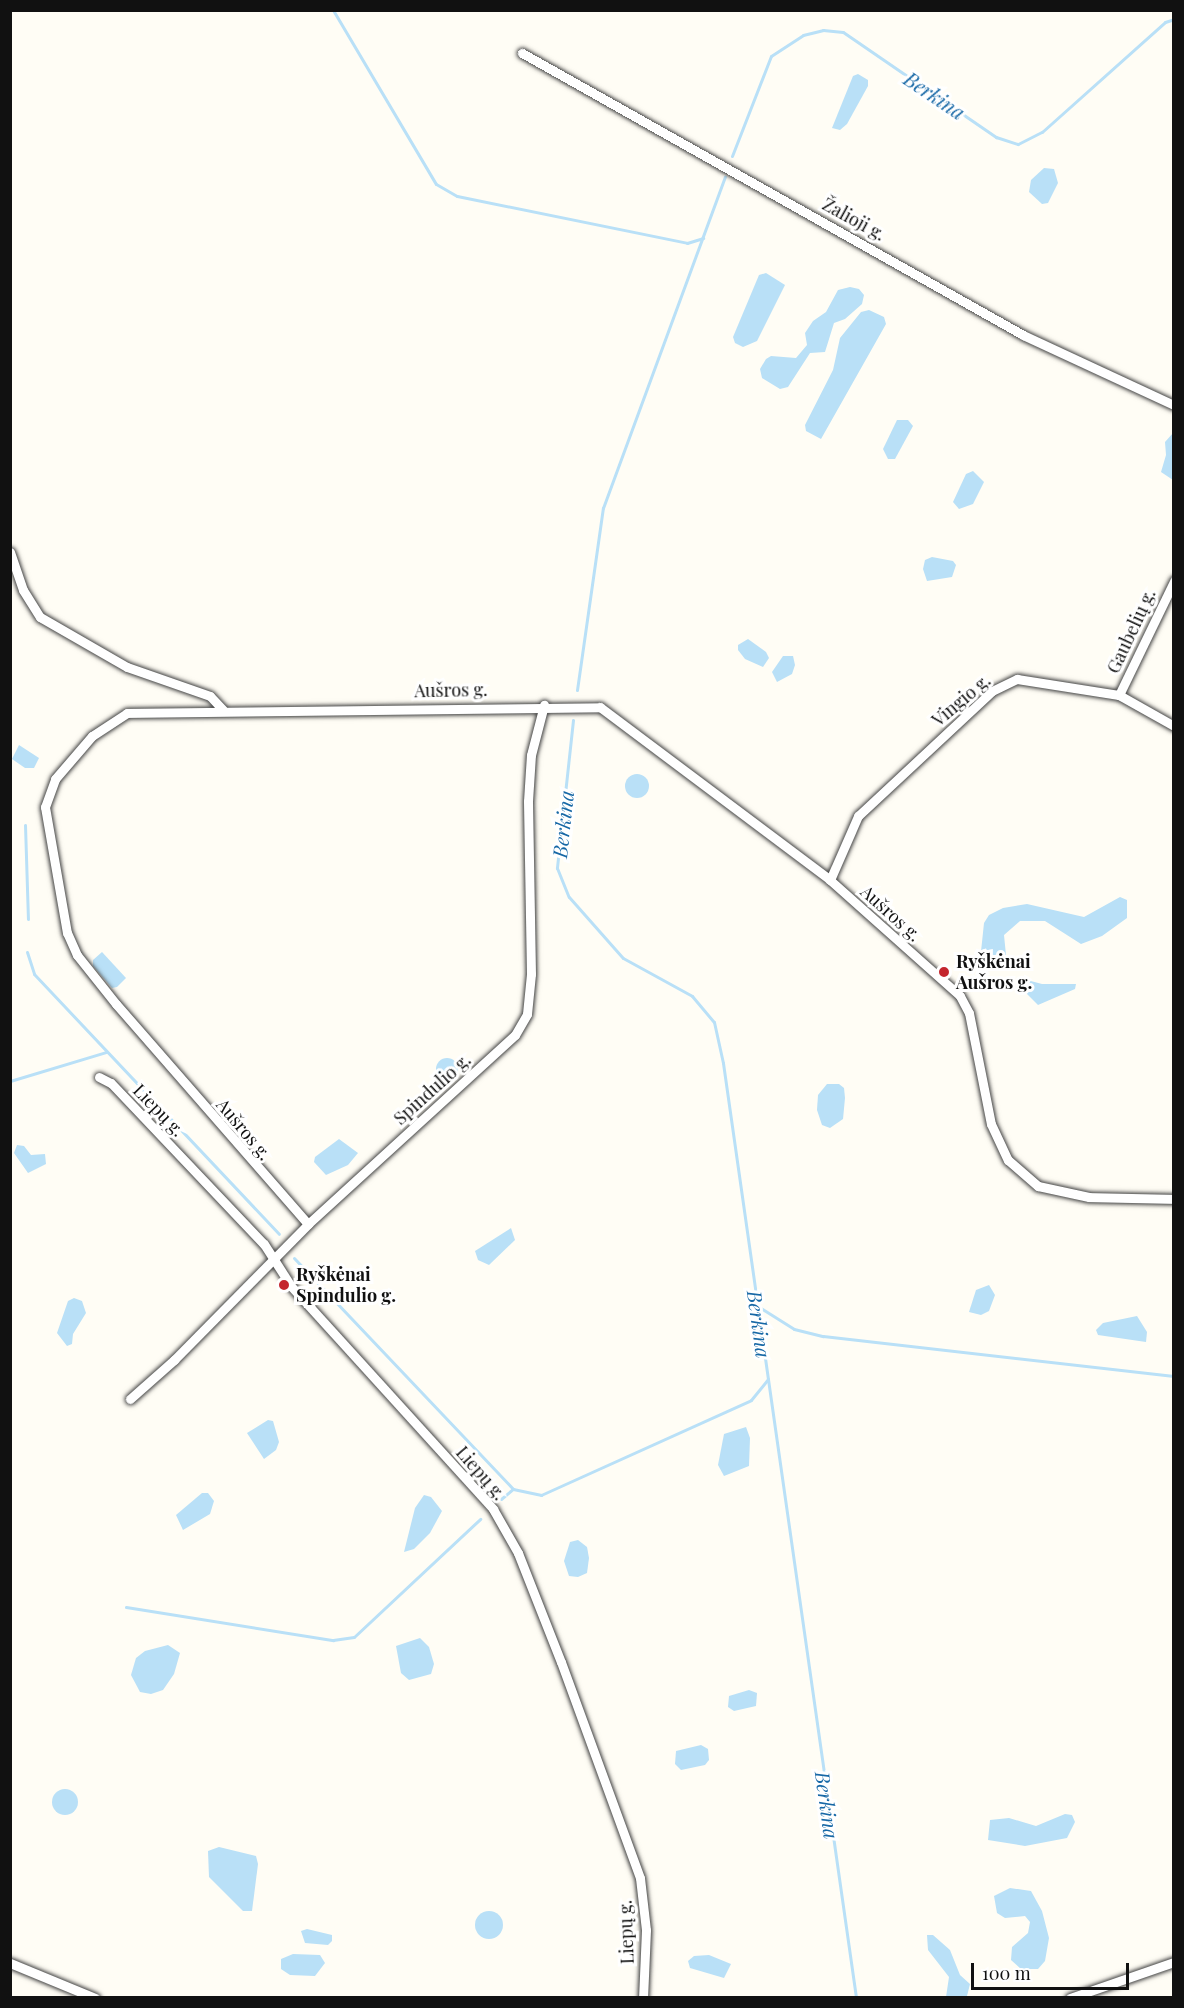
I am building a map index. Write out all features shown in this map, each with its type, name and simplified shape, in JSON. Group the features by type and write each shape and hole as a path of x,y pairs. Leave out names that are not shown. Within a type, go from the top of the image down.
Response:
{"street":[{"name":"Žalioji g.","path":"522,53 1023,335 1173,405"},
{"path":"10,552 22,590 40,617 126,667 210,696 223,710"},
{"name":"Gaubelių g.","path":"1119,695 1173,581"},
{"name":"Vingio g.","path":"830,880 858,816 992,691 1017,679 1119,695 1173,726"},
{"name":"Aušros g.","path":"308,1224 256,1168 77,955 67,933 45,807 55,779 92,736 127,713 544,705 600,707 830,880 960,996 969,1012 991,1124 1008,1160 1038,1186 1089,1197 1173,1199"},
{"name":"Spindulio g.","path":"130,1399 174,1360 308,1224 515,1035 527,1014 531,974 528,801 531,755 544,705"},
{"name":"Liepų g.","path":"99,1077 111,1083 275,1257 291,1286 493,1509 518,1553 640,1878 646,1930 643,1998"},
{"path":"1070,1998 1173,1962"},
{"path":"10,1963 95,1998"}],"water":[{"path":"858,74 868,80 868,86 847,124 840,130 832,128 853,76"},
{"path":"1044,168 1054,169 1058,183 1048,203 1042,204 1029,192 1031,180"},
{"path":"766,273 785,285 757,341 743,347 735,343 733,337 759,275"},
{"path":"850,287 859,289 864,295 862,304 845,319 834,323 825,352 810,353 788,387 780,389 762,378 760,369 766,359 771,356 796,358 807,345 805,333 813,321 826,312 838,290"},
{"path":"869,310 884,317 886,324 821,439 806,431 805,425 833,370 840,338 861,312"},
{"path":"897,420 908,420 913,426 895,459 888,459 883,449"},
{"path":"1173,433 1173,480 1161,472 1166,455 1165,442"},
{"path":"973,471 984,482 973,504 959,509 953,502 966,474"},
{"path":"932,557 953,561 956,565 952,577 927,581 923,569 925,560"},
{"path":"748,639 766,652 769,658 763,667 745,659 738,650 738,645"},
{"path":"783,656 793,656 795,665 792,674 777,682 772,672"},
{"path":"19,745 39,758 34,768 25,768 12,759"},
{"path":"637,774 646,777 649,786 646,795 637,798 628,795 625,786 628,777"},
{"path":"1120,897 1127,900 1127,918 1102,936 1081,944 1045,921 1020,921 1004,935 1007,965 997,970 980,961 984,923 989,915 1003,908 1027,904 1084,917"},
{"path":"102,952 126,978 117,987 112,988 93,966 93,960"},
{"path":"1027,980 1042,984 1076,984 1075,989 1038,1005 1021,988 1020,984"},
{"path":"447,1058 455,1061 458,1069 455,1077 447,1080 439,1077 436,1069 439,1061"},
{"path":"827,1084 839,1084 844,1088 845,1098 843,1119 830,1128 822,1125 817,1110 818,1095"},
{"path":"339,1139 358,1153 348,1165 326,1175 314,1162 315,1157"},
{"path":"17,1145 24,1146 31,1155 45,1154 46,1164 28,1173 14,1153"},
{"path":"511,1228 515,1240 489,1265 478,1260 475,1251"},
{"path":"989,1285 995,1295 989,1311 981,1315 969,1312 976,1290"},
{"path":"74,1298 82,1301 86,1313 73,1334 72,1344 67,1346 57,1333 68,1301"},
{"path":"1137,1316 1147,1332 1146,1342 1098,1335 1096,1330 1103,1323"},
{"path":"268,1420 273,1421 279,1442 276,1450 264,1459 247,1433"},
{"path":"746,1427 750,1438 749,1466 724,1476 718,1465 724,1434"},
{"path":"202,1493 208,1493 214,1501 210,1514 183,1530 176,1515"},
{"path":"424,1495 431,1497 442,1511 430,1533 414,1549 404,1552 415,1508"},
{"path":"578,1540 587,1547 589,1558 587,1573 578,1577 569,1576 564,1561 570,1542"},
{"path":"420,1638 429,1647 434,1664 431,1674 409,1680 401,1673 396,1646"},
{"path":"168,1645 180,1653 174,1674 163,1690 151,1694 140,1692 131,1675 136,1658 145,1651"},
{"path":"749,1690 757,1693 756,1706 734,1711 728,1707 729,1696"},
{"path":"701,1745 708,1749 709,1760 705,1765 681,1770 675,1764 676,1751"},
{"path":"65,1789 74,1793 78,1802 74,1811 65,1815 56,1811 52,1802 56,1793"},
{"path":"1065,1814 1072,1815 1075,1822 1067,1838 1025,1846 988,1840 990,1820 1009,1818 1036,1826"},
{"path":"219,1847 256,1856 258,1864 252,1911 243,1911 209,1877 208,1851"},
{"path":"1010,1888 1031,1891 1042,1911 1049,1938 1045,1961 1038,1969 1021,1969 1011,1960 1012,1947 1028,1933 1030,1922 1025,1916 1005,1918 997,1913 994,1896"},
{"path":"489,1911 499,1915 503,1925 499,1935 489,1939 479,1935 475,1925 479,1915"},
{"path":"307,1929 332,1935 332,1941 328,1945 305,1943 301,1931"},
{"path":"927,1935 933,1935 950,1950 960,1975 970,1984 967,1996 946,1997 949,1977 928,1950"},
{"path":"293,1954 320,1955 325,1963 315,1976 290,1975 281,1969 281,1959"},
{"path":"709,1955 731,1964 724,1978 690,1968 688,1961 694,1956"}],"waterway":[{"path":"333,10 436,184 457,196 687,243 703,238"},
{"name":"Berkina","path":"732,156 771,56 803,35 823,30 843,32 996,137 1018,144 1042,132 1165,22 1174,19"},
{"name":"Berkina","path":"577,690 603,508 725,177"},
{"name":"Berkina","path":"573,720 557,868 569,897 623,958 692,996 714,1022 723,1063 856,1998"},
{"path":"25,825 28,919"},
{"path":"27,952 34,974 279,1234"},
{"path":"10,1081 106,1052"},
{"path":"294,1258 513,1489 541,1495 751,1400 768,1379"},
{"path":"759,1307 794,1329 823,1336 1174,1376"},
{"path":"501,1499 513,1489"},
{"path":"126,1607 333,1640 354,1637 480,1519"}],"place":[{"name":"Ryškėnai Aušros g.","path":"944,972"},
{"name":"Ryškėnai Spindulio g.","path":"284,1285"}]}
